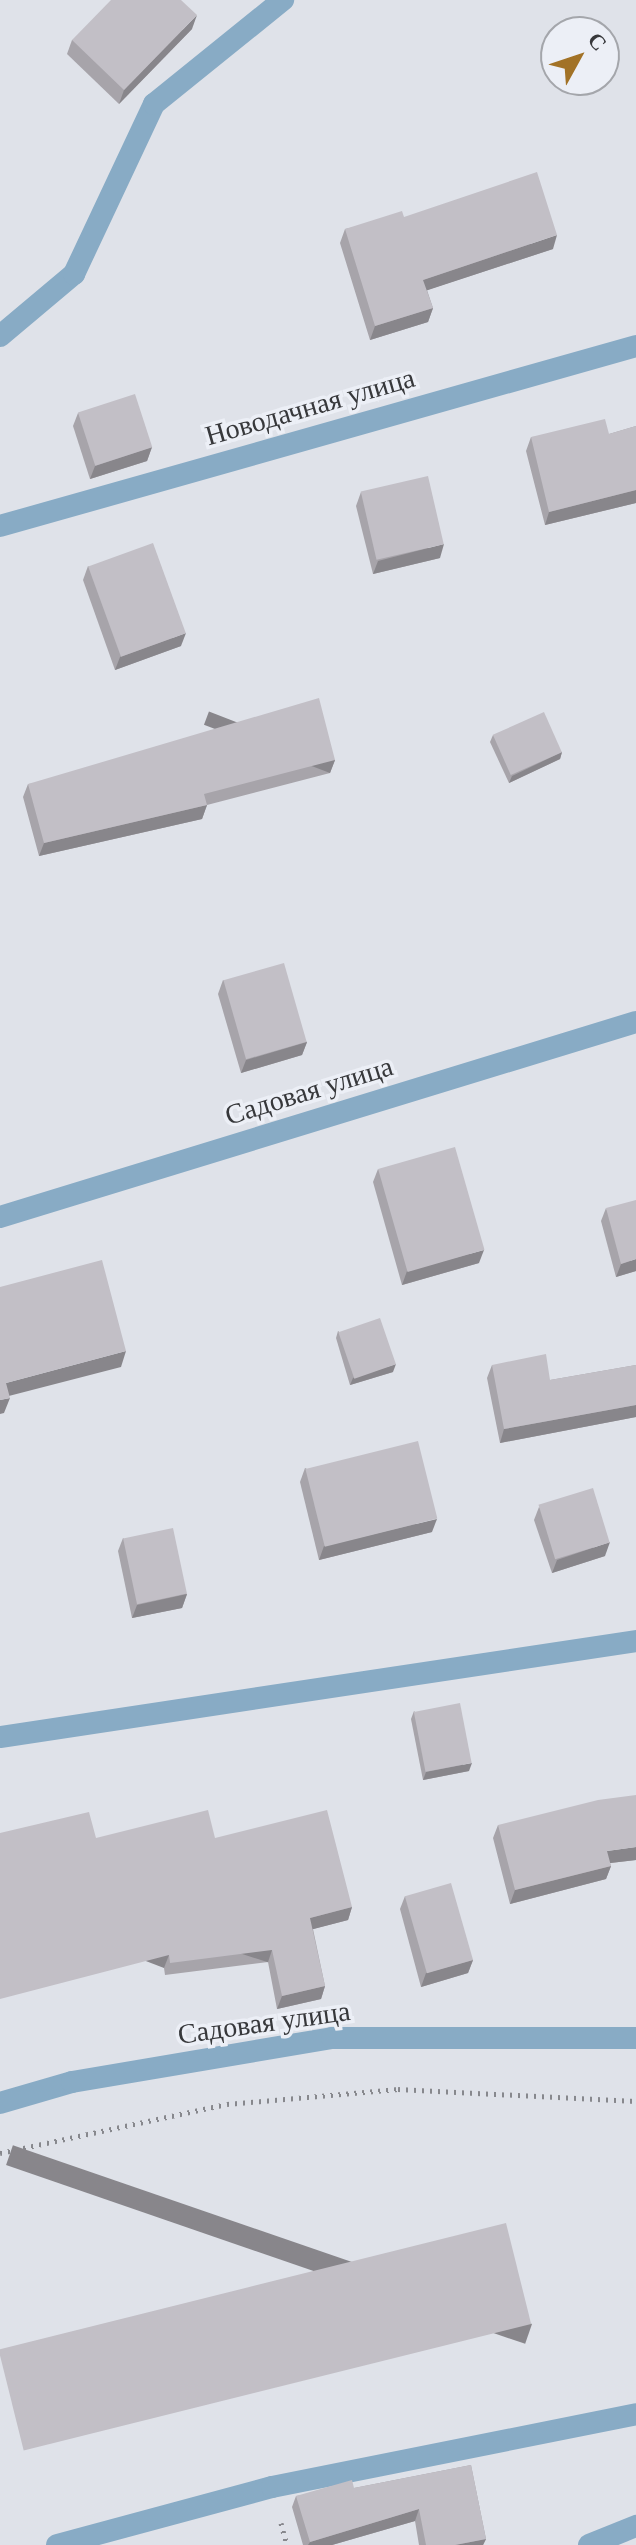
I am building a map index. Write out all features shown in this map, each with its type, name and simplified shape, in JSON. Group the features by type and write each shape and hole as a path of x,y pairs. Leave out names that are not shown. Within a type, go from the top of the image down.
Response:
{"street":[{"path":"0,336 74,274 154,104 283,0"},
{"name":"Новодачная улица","path":"0,526 636,346"},
{"name":"Садовая улица","path":"0,1217 636,1022"},
{"path":"0,1737 636,1641"},
{"name":"Садовая улица","path":"0,2103 72,2082 332,2038 636,2038"},
{"path":"57,2545 272,2487 636,2414"},
{"path":"589,2545 636,2526"}],"path":[{"path":"0,2153 227,2104 398,2089 636,2101"}],"building":[{"path":"111,0 181,0 197,15 124,90 72,40"},
{"path":"537,172 557,235 423,280 433,308 375,326 345,229 402,211 404,217"},
{"path":"135,394 152,447 95,466 78,413"},
{"path":"605,419 609,434 636,426 636,490 549,512 531,437"},
{"path":"428,476 444,544 377,560 361,492"},
{"path":"153,543 186,633 121,657 88,567"},
{"path":"319,698 335,760 204,794 207,805 44,843 28,784"},
{"path":"544,712 562,752 511,775 493,735"},
{"path":"284,963 307,1042 246,1059 223,980"},
{"path":"455,1147 484,1250 408,1272 378,1169"},
{"path":"636,1200 636,1259 621,1264 606,1208"},
{"path":"102,1260 126,1351 6,1383 10,1398 0,1400 0,1287"},
{"path":"380,1318 396,1364 354,1379 338,1332"},
{"path":"546,1354 550,1380 636,1365 636,1405 504,1429 492,1365"},
{"path":"418,1441 437,1519 325,1547 305,1469"},
{"path":"593,1488 610,1543 555,1559 538,1505"},
{"path":"173,1528 187,1594 137,1604 123,1539"},
{"path":"460,1703 472,1763 426,1772 414,1712"},
{"path":"636,1795 636,1847 607,1851 611,1866 515,1890 498,1825 598,1800"},
{"path":"208,1810 215,1838 327,1810 352,1907 310,1918 325,1986 282,1996 272,1950 170,1963 169,1955 0,1999 0,1833 89,1812 96,1838"},
{"path":"451,1883 473,1960 427,1973 405,1896"},
{"path":"506,2223 531,2324 24,2450 0,2349"},
{"path":"471,2465 486,2539 455,2545 426,2545 419,2509 310,2542 296,2496 352,2480 354,2488"}]}
